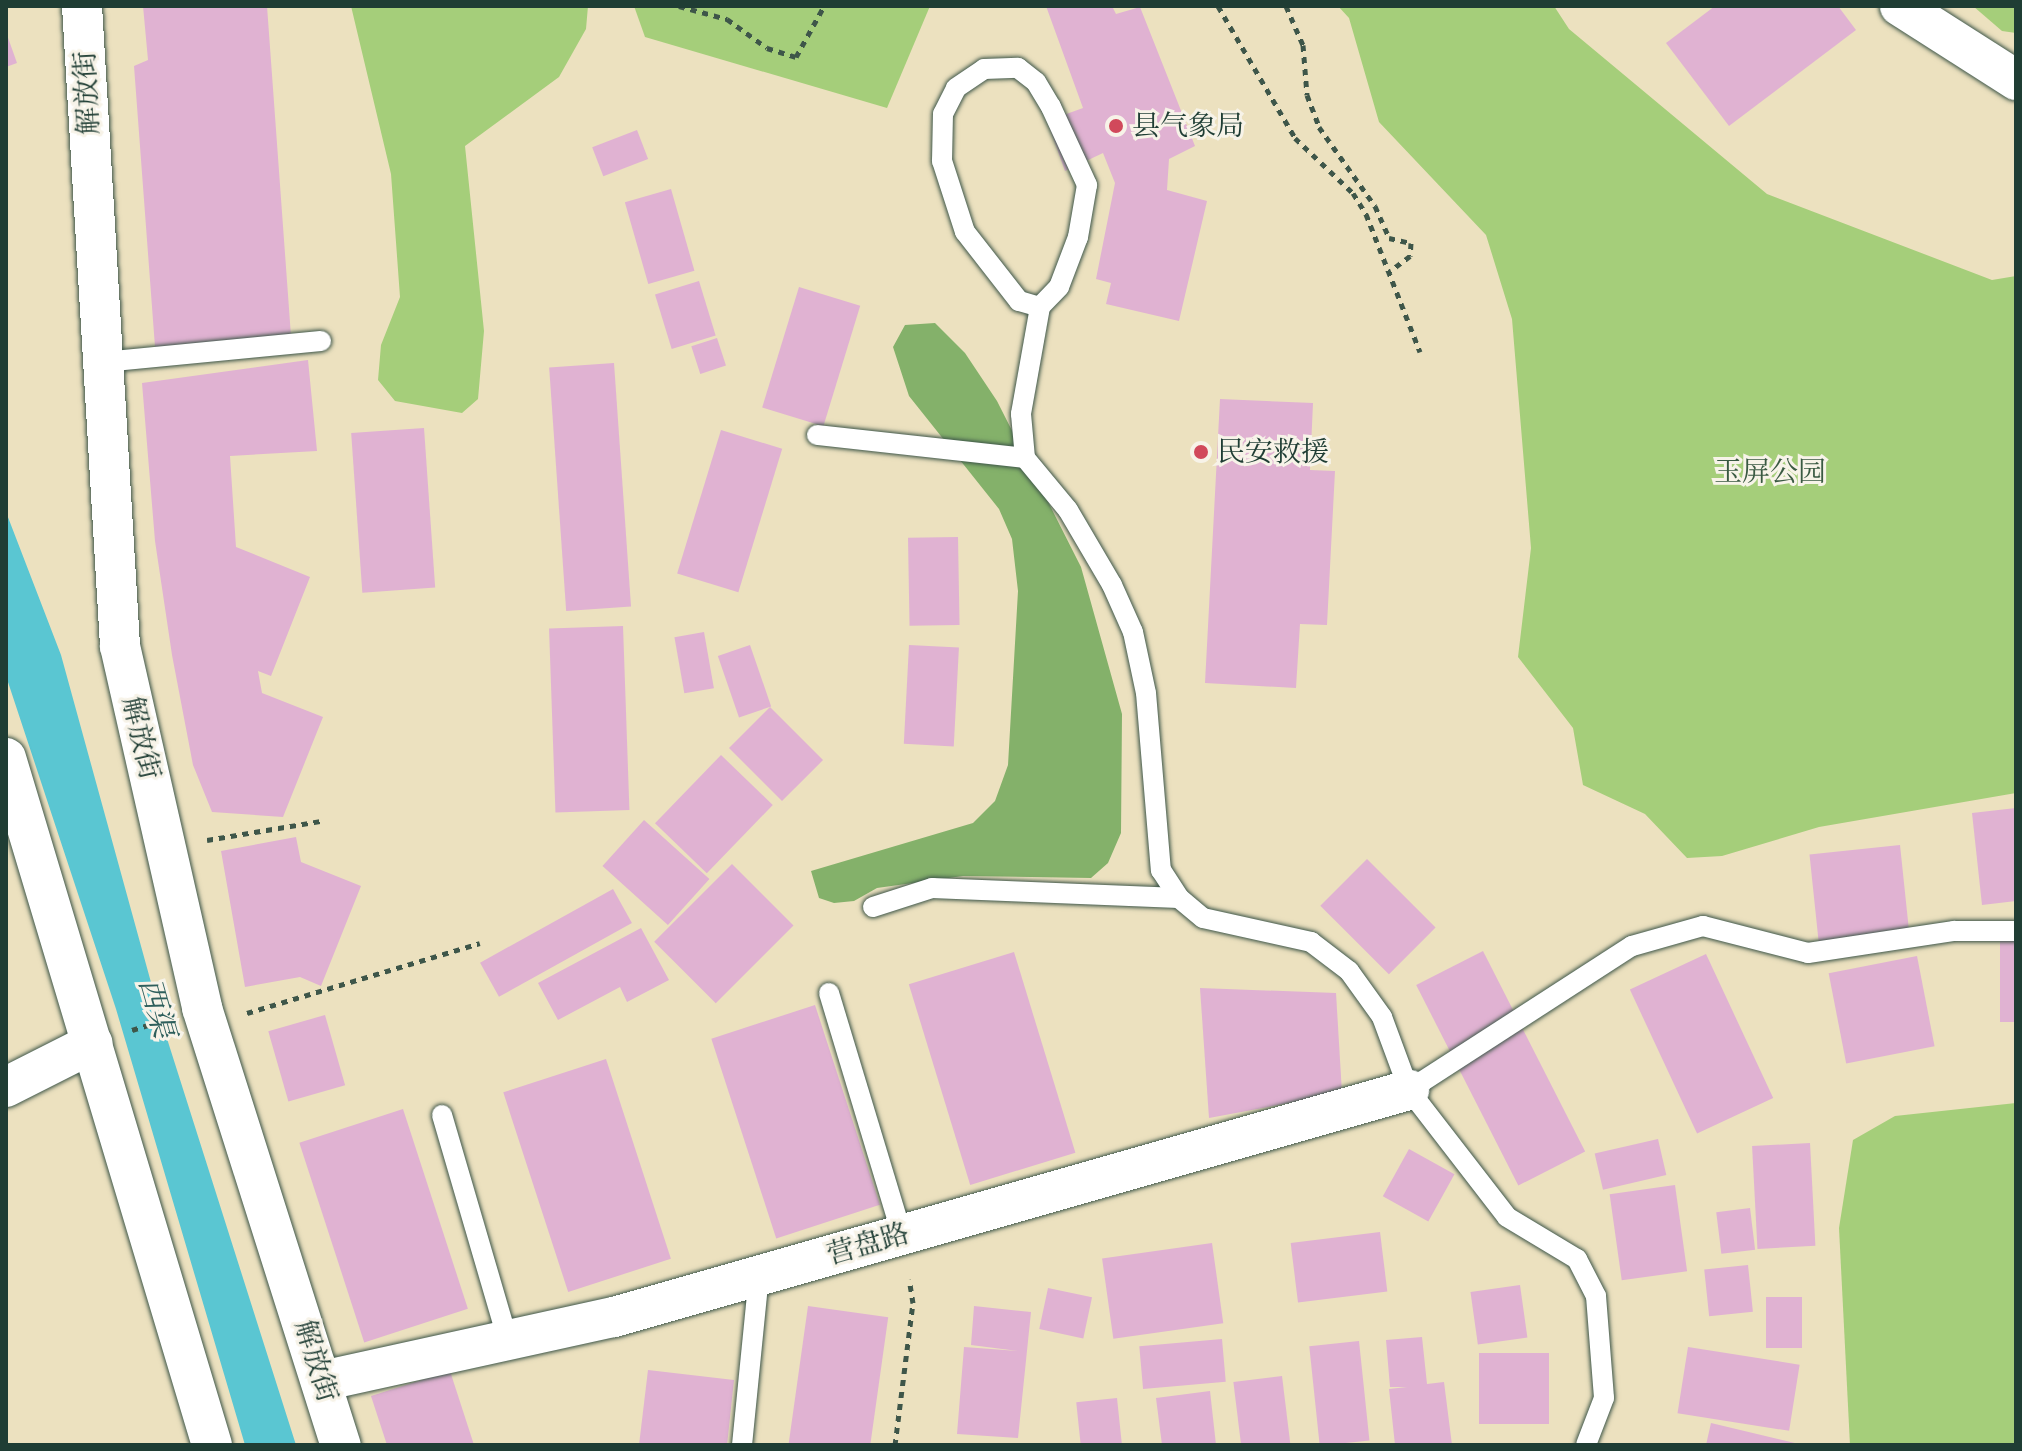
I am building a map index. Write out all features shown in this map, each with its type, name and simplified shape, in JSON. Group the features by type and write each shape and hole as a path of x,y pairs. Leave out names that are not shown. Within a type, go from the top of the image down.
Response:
{"street":[{"name":"解放街","path":"82,6 120,646 205,1016 341,1445"},
{"path":"1900,6 2016,80"},
{"path":"6,758 212,1445"},
{"path":"6,1087 93,1043"},
{"name":"营盘路","path":"322,1381 508,1340 759,1275 1409,1090"}],"lane":[{"path":"1040,307 1019,301 965,232 942,161 943,114 956,88 984,69 1018,68 1036,82 1087,185 1078,237 1059,287 1040,307 1021,414 1025,458 1068,510 1112,585 1133,632 1146,693 1161,870 1179,898 1203,918 1311,942 1349,971 1382,1017 1409,1090 1507,1217 1577,1259 1596,1296 1604,1398 1586,1445"},
{"path":"103,362 321,341"},
{"path":"817,435 1025,458"},
{"path":"873,907 932,888 1179,898"},
{"path":"1409,1090 1632,946 1703,926 1808,953 1954,931 2016,931"},
{"path":"829,993 902,1235"},
{"path":"442,1115 508,1340"},
{"path":"742,1445 759,1275"}],"path":[{"path":"679,6 727,19 767,48 796,57 824,6"},
{"path":"1218,6 1295,138 1353,193 1390,271 1420,352"},
{"path":"1286,6 1303,45 1307,95 1319,127 1375,206 1389,238 1411,243 1410,256 1390,271"},
{"path":"197,842 321,821"},
{"path":"93,1043 480,943"},
{"path":"895,1445 913,1303 902,1235"}],"green space":[{"path":"351,6 588,6 586,29 559,77 465,146 484,331 478,399 462,413 395,401 378,380 381,345 400,297 391,174"},
{"path":"634,6 930,6 887,108 645,37"},
{"name":"玉屏公园","path":"1338,6 1554,6 1569,29 1767,194 1992,280 2016,276 2016,793 1819,827 1722,856 1687,858 1645,814 1583,785 1573,728 1518,657 1531,548 1512,319 1486,235 1379,122 1349,18"},
{"path":"1973,6 2016,6 2016,33 2002,31"},
{"path":"935,323 965,353 997,401 1081,567 1122,714 1121,833 1108,863 1091,878 963,876 877,888 854,901 834,903 819,898 811,871 973,823 995,801 1008,765 1018,591 1012,539 999,509 909,396 893,347 905,325"},
{"path":"2016,1103 2016,1445 1850,1445 1839,1228 1853,1140 1895,1116"}],"water":[{"name":"西渠","path":"6,512 61,655 163,1026 296,1445 245,1445 116,1009 6,676"}],"building":[{"path":"143,6 267,6 291,336 155,347 134,66 148,60"},
{"path":"1046,6 1112,6 1116,14 1140,7 1195,146 1169,159 1167,190 1207,201 1179,321 1106,304 1111,283 1096,279 1115,183 1103,153 1065,171 1047,121 1083,108"},
{"path":"1715,6 1838,6 1856,30 1729,126 1666,43"},
{"path":"6,32 17,63 6,67"},
{"path":"637,130 648,159 603,176 592,147"},
{"path":"671,189 694,271 648,284 625,202"},
{"path":"699,281 716,336 672,349 655,294"},
{"path":"799,287 860,306 823,426 762,407"},
{"path":"717,338 726,366 700,374 691,346"},
{"path":"308,360 317,451 230,456 236,547 310,577 271,676 258,671 262,693 323,717 283,817 212,812 193,765 172,655 155,541 142,383"},
{"path":"614,363 631,606 566,611 549,368"},
{"path":"1220,399 1313,403 1310,470 1335,471 1327,625 1300,624 1296,688 1205,683"},
{"path":"424,428 435,588 362,593 351,433"},
{"path":"721,430 782,449 738,592 677,573"},
{"path":"958,537 960,625 910,626 908,538"},
{"path":"623,626 629,810 555,812 549,629"},
{"path":"704,632 714,688 684,693 674,637"},
{"path":"750,645 771,706 739,718 718,656"},
{"path":"909,645 959,648 954,746 904,744"},
{"path":"770,707 823,760 782,801 729,748"},
{"path":"721,755 773,805 707,873 655,823"},
{"path":"2016,808 2016,901 1982,905 1972,813"},
{"path":"644,820 709,879 668,925 603,866"},
{"path":"296,837 301,862 361,886 321,986 300,977 245,987 221,851"},
{"path":"1900,845 1910,936 1819,945 1809,855"},
{"path":"1367,859 1436,928 1389,974 1320,906"},
{"path":"732,864 794,926 716,1003 654,942"},
{"path":"613,889 632,923 499,997 480,963"},
{"path":"641,928 669,980 627,1002 620,987 558,1020 538,983"},
{"path":"2000,931 2016,931 2016,1022 2000,1022"},
{"path":"1483,951 1585,1151 1518,1186 1416,985"},
{"path":"1014,952 1075,1153 970,1185 909,984"},
{"path":"1706,954 1773,1098 1697,1134 1630,989"},
{"path":"1917,956 1935,1046 1846,1063 1829,973"},
{"path":"1200,988 1336,993 1342,1093 1209,1118"},
{"path":"815,1005 880,1205 776,1238 711,1039"},
{"path":"325,1015 345,1085 288,1101 268,1031"},
{"path":"606,1059 671,1259 568,1292 503,1092"},
{"path":"403,1109 468,1309 364,1342 299,1143"},
{"path":"1658,1139 1666,1175 1603,1190 1595,1154"},
{"path":"1810,1143 1815,1246 1757,1249 1752,1146"},
{"path":"1409,1149 1454,1174 1428,1221 1383,1196"},
{"path":"1675,1185 1687,1271 1622,1280 1610,1194"},
{"path":"1750,1208 1755,1250 1721,1254 1716,1212"},
{"path":"1380,1232 1387,1292 1298,1303 1291,1243"},
{"path":"1212,1243 1223,1323 1113,1339 1102,1258"},
{"path":"1748,1265 1753,1312 1709,1316 1704,1270"},
{"path":"1520,1285 1527,1337 1478,1344 1470,1292"},
{"path":"1048,1288 1092,1297 1083,1338 1039,1329"},
{"path":"1766,1297 1802,1297 1802,1348 1766,1348"},
{"path":"808,1306 888,1317 870,1445 789,1445"},
{"path":"974,1306 1031,1312 1018,1438 957,1434 964,1347 1018,1351 971,1345"},
{"path":"1422,1337 1427,1384 1444,1382 1452,1445 1395,1445 1389,1389 1407,1387 1390,1387 1386,1340"},
{"path":"1222,1339 1226,1382 1143,1389 1139,1346"},
{"path":"1359,1341 1369,1440 1320,1445 1309,1346"},
{"path":"1688,1347 1800,1365 1789,1431 1678,1413"},
{"path":"1479,1353 1549,1353 1549,1424 1479,1424"},
{"path":"648,1370 734,1380 727,1445 639,1445"},
{"path":"450,1371 474,1445 387,1445 371,1396"},
{"path":"1282,1376 1290,1445 1241,1445 1233,1382"},
{"path":"1210,1391 1216,1445 1162,1445 1156,1398"},
{"path":"1117,1398 1122,1445 1081,1445 1076,1402"},
{"path":"1711,1423 1799,1444 1706,1445"}],"place":[{"name":"县气象局","path":"1116,126"},
{"name":"民安救援","path":"1201,452"}]}
